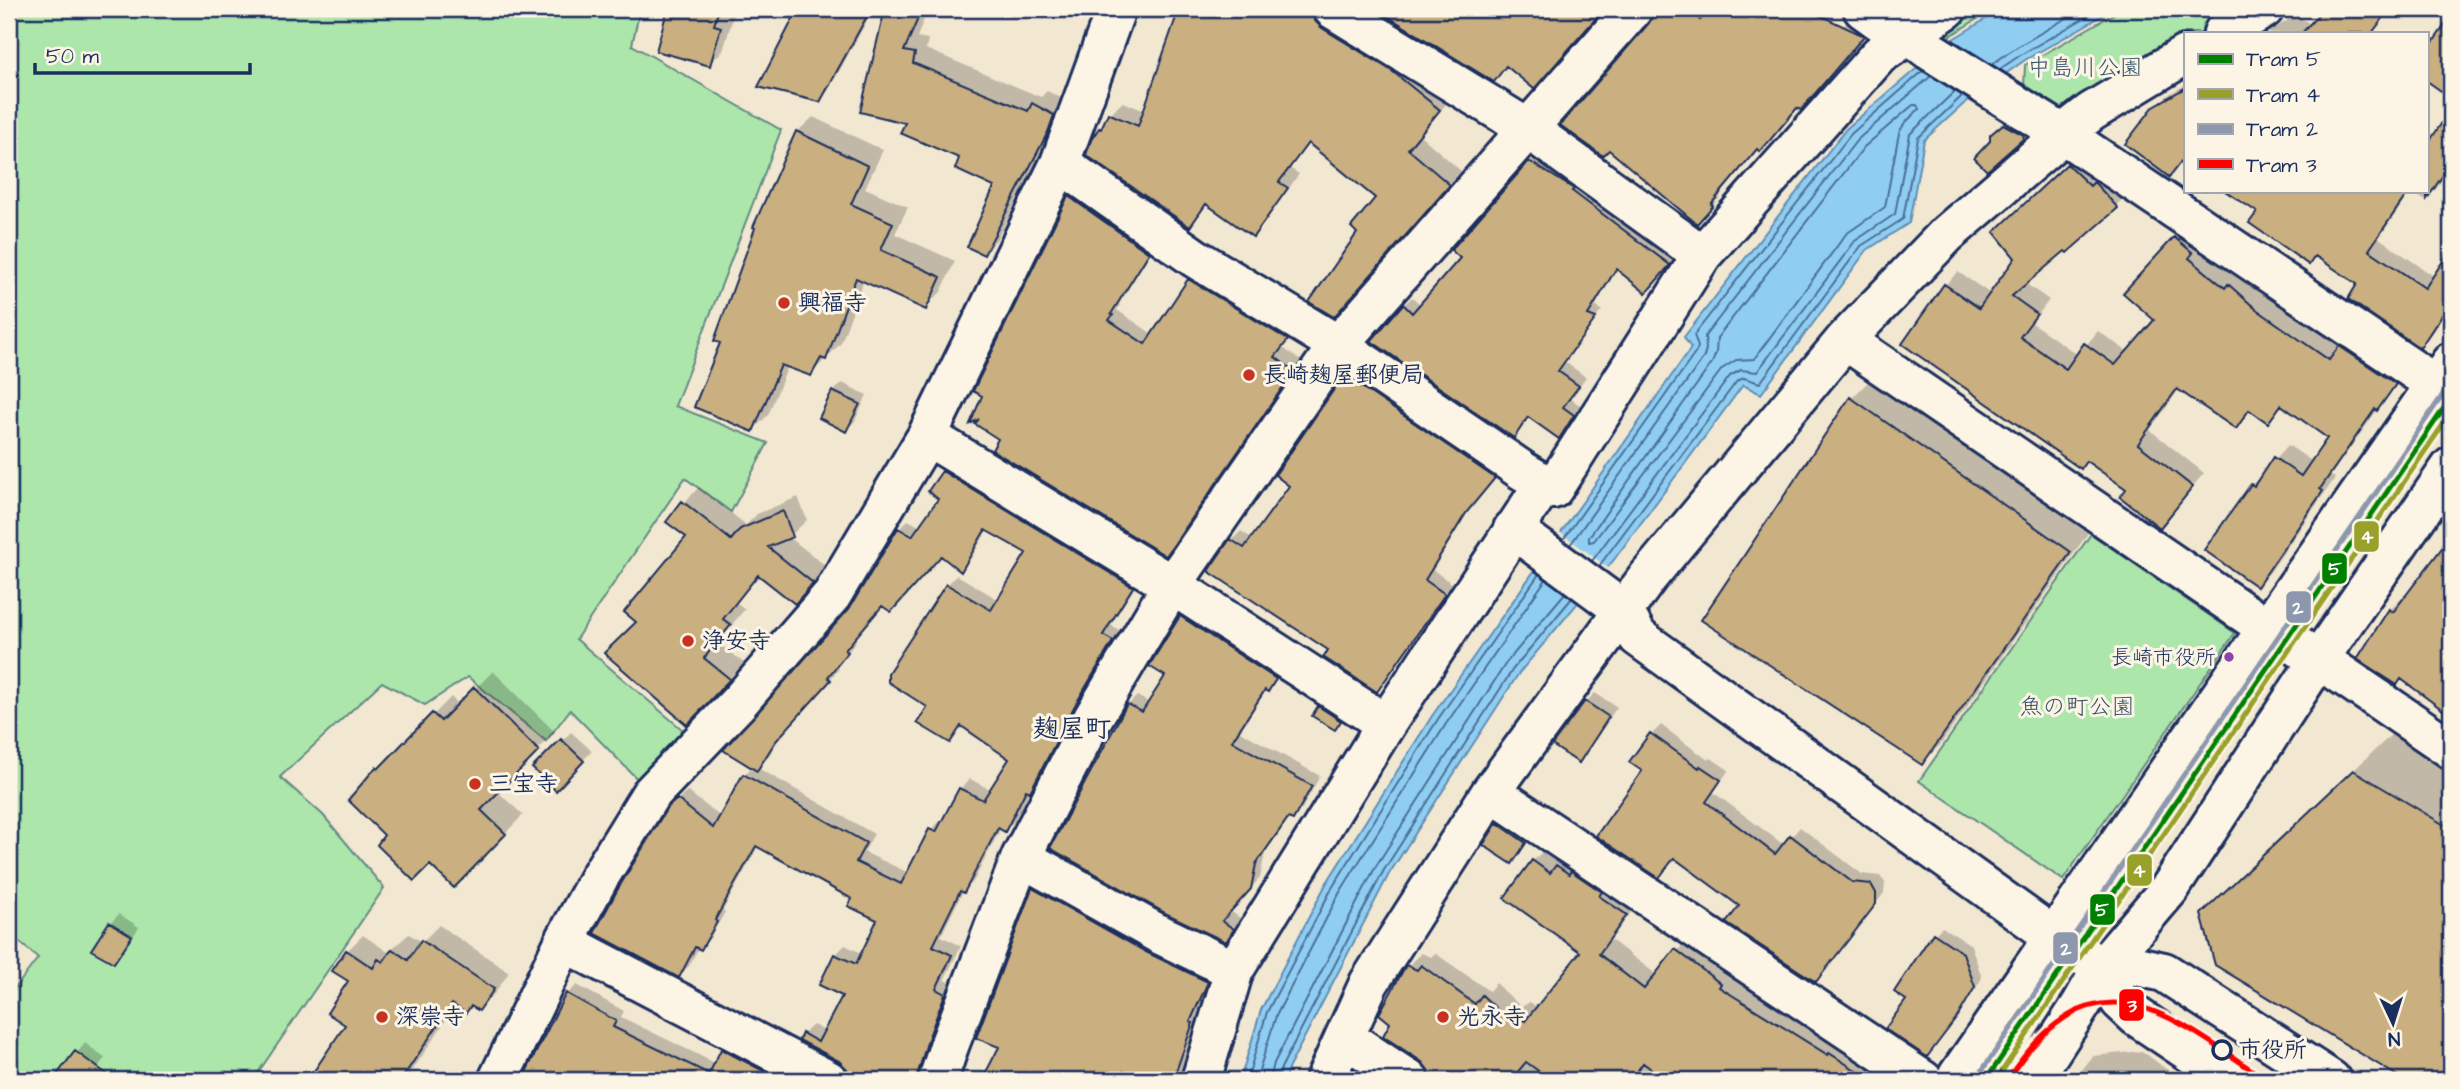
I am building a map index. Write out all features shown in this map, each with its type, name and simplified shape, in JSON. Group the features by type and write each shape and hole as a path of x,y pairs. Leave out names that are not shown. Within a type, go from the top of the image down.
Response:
{"street":[{"path":"498,1080 564,943 600,876 650,795 739,702 832,595 926,436 1060,163 1116,9"},
{"path":"1333,9 1527,128 1702,255"},
{"path":"938,1080 1021,857 1093,718 1172,585 1338,345 1633,9"},
{"path":"1863,9 1891,29 1919,42 2007,98 2446,381 2268,629 1955,1080"},
{"path":"1060,163 1195,258 1338,345 1553,489 1702,255 1879,55 1919,42 1947,9"},
{"path":"2224,32 2264,9"},
{"path":"1325,1080 1369,983 1491,792 1648,577 1845,340 1947,234 2063,134 2091,112 2184,56"},
{"path":"1845,340 2268,629 2319,659 2451,749"},
{"path":"926,436 1172,585 1386,724"},
{"path":"2032,1080 2102,968 2170,888 2319,659 2451,467"},
{"path":"1201,1080 1234,970 1386,724 1544,484"},
{"path":"1513,529 1623,610 1638,637 2053,936 2102,968 2120,1001 2136,1016 2231,1080"},
{"path":"1491,792 1923,1080"},
{"path":"1021,857 1157,933 1234,970"},
{"path":"564,943 828,1080"},
{"path":"2102,968 2127,964 2164,972 2331,1080"},
{"path":"1346,1038 1409,1080"}],"green space":[{"path":"9,9 640,9 632,45 781,130 675,406 768,443 731,512 685,478 576,639 690,736 645,787 570,710 546,741 468,677 425,705 382,682 280,777 323,815 384,888 253,1080 9,1080 9,996 38,958 9,933"},
{"name":"中島川公園","path":"1954,9 1993,9 1950,36 1937,21"},
{"name":"中島川公園","path":"2122,9 2244,9 2206,32 2184,32 2184,45 2066,111 2024,88 2025,65"},
{"name":"魚の町公園","path":"2091,534 2235,633 2063,880 1919,781"}],"water":[{"path":"2002,9 2114,9 2025,60 1966,102 1924,140 1909,223 1867,250 1761,394 1743,385 1613,561 1519,673 1389,874 1287,1071 1285,1080 1240,1080 1261,1010 1326,884 1432,716 1691,348 1684,337 1846,129 1945,44"}],"pier":[{"path":"1557,530 1610,569 1580,606 1531,567"}],"building":[{"path":"678,9 719,9 714,25 721,27 710,66 656,51 667,11 677,15"},
{"path":"798,9 871,9 820,102 758,87"},
{"path":"885,9 922,9 904,51 915,53 913,63 1028,111 1032,103 1054,115 1048,132 984,255 967,247 994,187 955,169 959,158 900,133 905,123 860,112"},
{"path":"1179,9 1311,9 1314,20 1322,28 1392,71 1440,110 1408,149 1450,185 1334,317 1309,302 1357,233 1351,227 1375,198 1308,143 1279,182 1288,188 1253,237 1206,204 1190,227 1086,155 1091,140 1099,128 1101,129 1108,113 1138,126"},
{"path":"1376,9 1604,9 1534,89 1506,66 1494,82"},
{"path":"1654,9 1688,9 1700,20 1710,9 1807,9 1864,36 1801,110 1797,108 1760,152 1757,149 1697,224 1609,150 1603,156 1560,125 1649,23"},
{"path":"2323,9 2390,9 2373,32 2303,32"},
{"path":"2451,16 2451,98 2428,82 2428,50"},
{"path":"2184,89 2184,157 2169,177 2125,144 2154,106"},
{"path":"2451,109 2451,163 2427,199 2428,192 2428,144"},
{"path":"2003,124 2024,135 2023,139 1987,171 1974,158 1990,141 1990,135"},
{"path":"796,131 868,166 851,204 893,223 881,250 941,277 926,310 856,278 826,360 821,358 811,376 781,365 753,432 694,407 720,343 714,341 755,228 753,227"},
{"path":"1529,161 1574,189 1572,191 1670,265 1646,293 1616,269 1588,315 1596,318 1558,371 1579,386 1563,407 1574,415 1559,439 1528,417 1514,438 1371,341 1403,304 1412,313 1460,258 1451,250"},
{"path":"2067,164 2090,186 2094,182 2118,208 2012,296 2037,314 2020,337 2066,369 2084,343 2115,365 2154,320 2123,293 2174,237 2193,253 2189,258 2225,288 2228,284 2256,309 2329,360 2339,346 2396,384 2377,411 2375,409 2320,489 2323,491 2257,587 2204,550 2273,457 2301,476 2327,438 2281,405 2268,423 2249,410 2236,429 2177,389 2138,444 2193,487 2160,528 2120,497 2126,489 2086,461 2081,469 1902,344 1944,284 1979,308 2015,258 1994,232"},
{"path":"2227,192 2408,192 2369,250 2425,288 2451,249 2451,301 2420,348 2348,299 2357,284 2315,256 2309,265 2249,223 2257,212"},
{"path":"1068,196 1149,253 1109,320 1145,344 1188,279 1288,340 1275,357 1294,371 1166,556 992,450 998,439 975,424 979,419 970,424 982,396 973,391"},
{"path":"1344,375 1495,478 1466,513 1425,580 1445,594 1377,692 1323,657 1328,650 1208,571 1230,539 1244,548 1289,486 1275,475"},
{"path":"832,391 860,404 846,432 819,418"},
{"path":"1850,397 2071,552 1922,765 1701,620"},
{"path":"942,471 1133,587 1103,635 1113,641 1074,707 1030,792 1026,790 1005,832 998,828 964,893 960,891 933,946 952,955 936,989 945,994 916,1080 850,1080 847,1069 839,1061 799,1040 802,1033 818,1042 842,996 819,985 834,954 856,964 877,920 848,906 852,899 756,846 701,950 695,947 679,978 594,933 667,808 677,799 713,828 743,774 866,843 856,862 901,884 929,829 936,832 959,788 983,800 1009,759 961,726 950,743 917,723 927,707 888,682 888,673 946,584 991,610 1026,553 985,530 961,572 941,556 891,612 882,606 845,650 848,652 828,677 831,680 775,742 757,771 723,750 849,609 898,528 912,536 938,499 928,491"},
{"path":"682,501 731,540 740,529 783,511 793,537 768,547 813,583 795,604 758,575 723,619 731,625 704,658 730,679 687,725 604,653 636,622 624,612 686,537 666,522"},
{"path":"2451,536 2451,716 2401,679 2397,685 2357,659 2389,609 2393,612"},
{"path":"1180,616 1276,679 1268,692 1265,690 1232,741 1312,786 1293,820 1288,818 1256,864 1251,889 1222,921 1234,929 1226,942 1167,914 1050,848 1127,704 1142,712 1165,676 1149,666"},
{"name":"三宝寺","path":"474,687 539,751 481,810 506,834 454,888 430,865 414,881 377,845 384,835 348,800 376,767 378,769 432,713 441,721"},
{"path":"1585,701 1609,717 1579,763 1552,745"},
{"path":"1318,706 1341,721 1335,730 1312,716"},
{"path":"1650,733 1699,768 1700,766 1721,780 1706,802 1775,854 1790,835 1852,882 1871,884 1876,893 1876,904 1816,982 1726,923 1739,906 1674,858 1659,878 1596,836 1642,771 1629,762"},
{"path":"561,739 584,761 556,791 532,768"},
{"path":"2353,770 2451,829 2451,1080 2404,1080 2215,965 2201,914"},
{"path":"1497,823 1526,843 1512,864 1483,845"},
{"path":"1532,860 1550,873 1556,865 1569,874 1571,871 1602,892 1599,896 1627,915 1599,954 1644,989 1675,949 1721,984 1719,987 1871,1080 1666,1080 1643,1063 1631,1080 1551,1080 1526,1062 1511,1080 1431,1080 1422,1062 1383,1036 1390,1023 1379,1014 1406,965 1417,970 1421,965 1475,1004 1482,995 1507,1019 1516,1014 1525,1021 1580,952 1504,898"},
{"path":"1032,888 1146,952 1208,982 1190,1022 1193,1023 1173,1080 982,1080 999,1047 976,1038"},
{"path":"109,922 132,936 114,963 91,950"},
{"path":"1933,933 1963,953 1975,987 1958,1016 1927,1057 1885,1029 1906,1000 1894,992"},
{"name":"深崇寺","path":"421,940 494,989 479,1011 471,1006 466,1013 452,1004 401,1080 308,1080 345,1025 327,1013 348,981 332,971 346,950 373,968 378,959 383,962 392,949 408,960"},
{"path":"566,993 616,1021 613,1027 709,1074 721,1049 781,1080 522,1080"},
{"path":"75,1051 115,1080 53,1080"}],"tram line":[{"name":"2","path":"1979,1075 2444,393"},
{"name":"5","path":"1986,1080 2451,398"},
{"name":"4","path":"1996,1080 2451,413"},
{"name":"3","path":"2007,1080 2039,1040 2069,1015 2100,1004 2130,1005 2162,1015 2195,1032 2266,1080"}],"place":[{"name":"興福寺","path":"784,303"},
{"name":"長崎麹屋郵便局","path":"1249,375"},
{"name":"浄安寺","path":"688,641"},
{"name":"長崎市役所","path":"2229,657"},
{"name":"三宝寺","path":"475,784"},
{"name":"深崇寺","path":"382,1017"},
{"name":"光永寺","path":"1443,1017"},
{"name":"市役所","path":"2222,1050"}],"district":[{"name":"麹屋町","path":"1072,729"}]}
